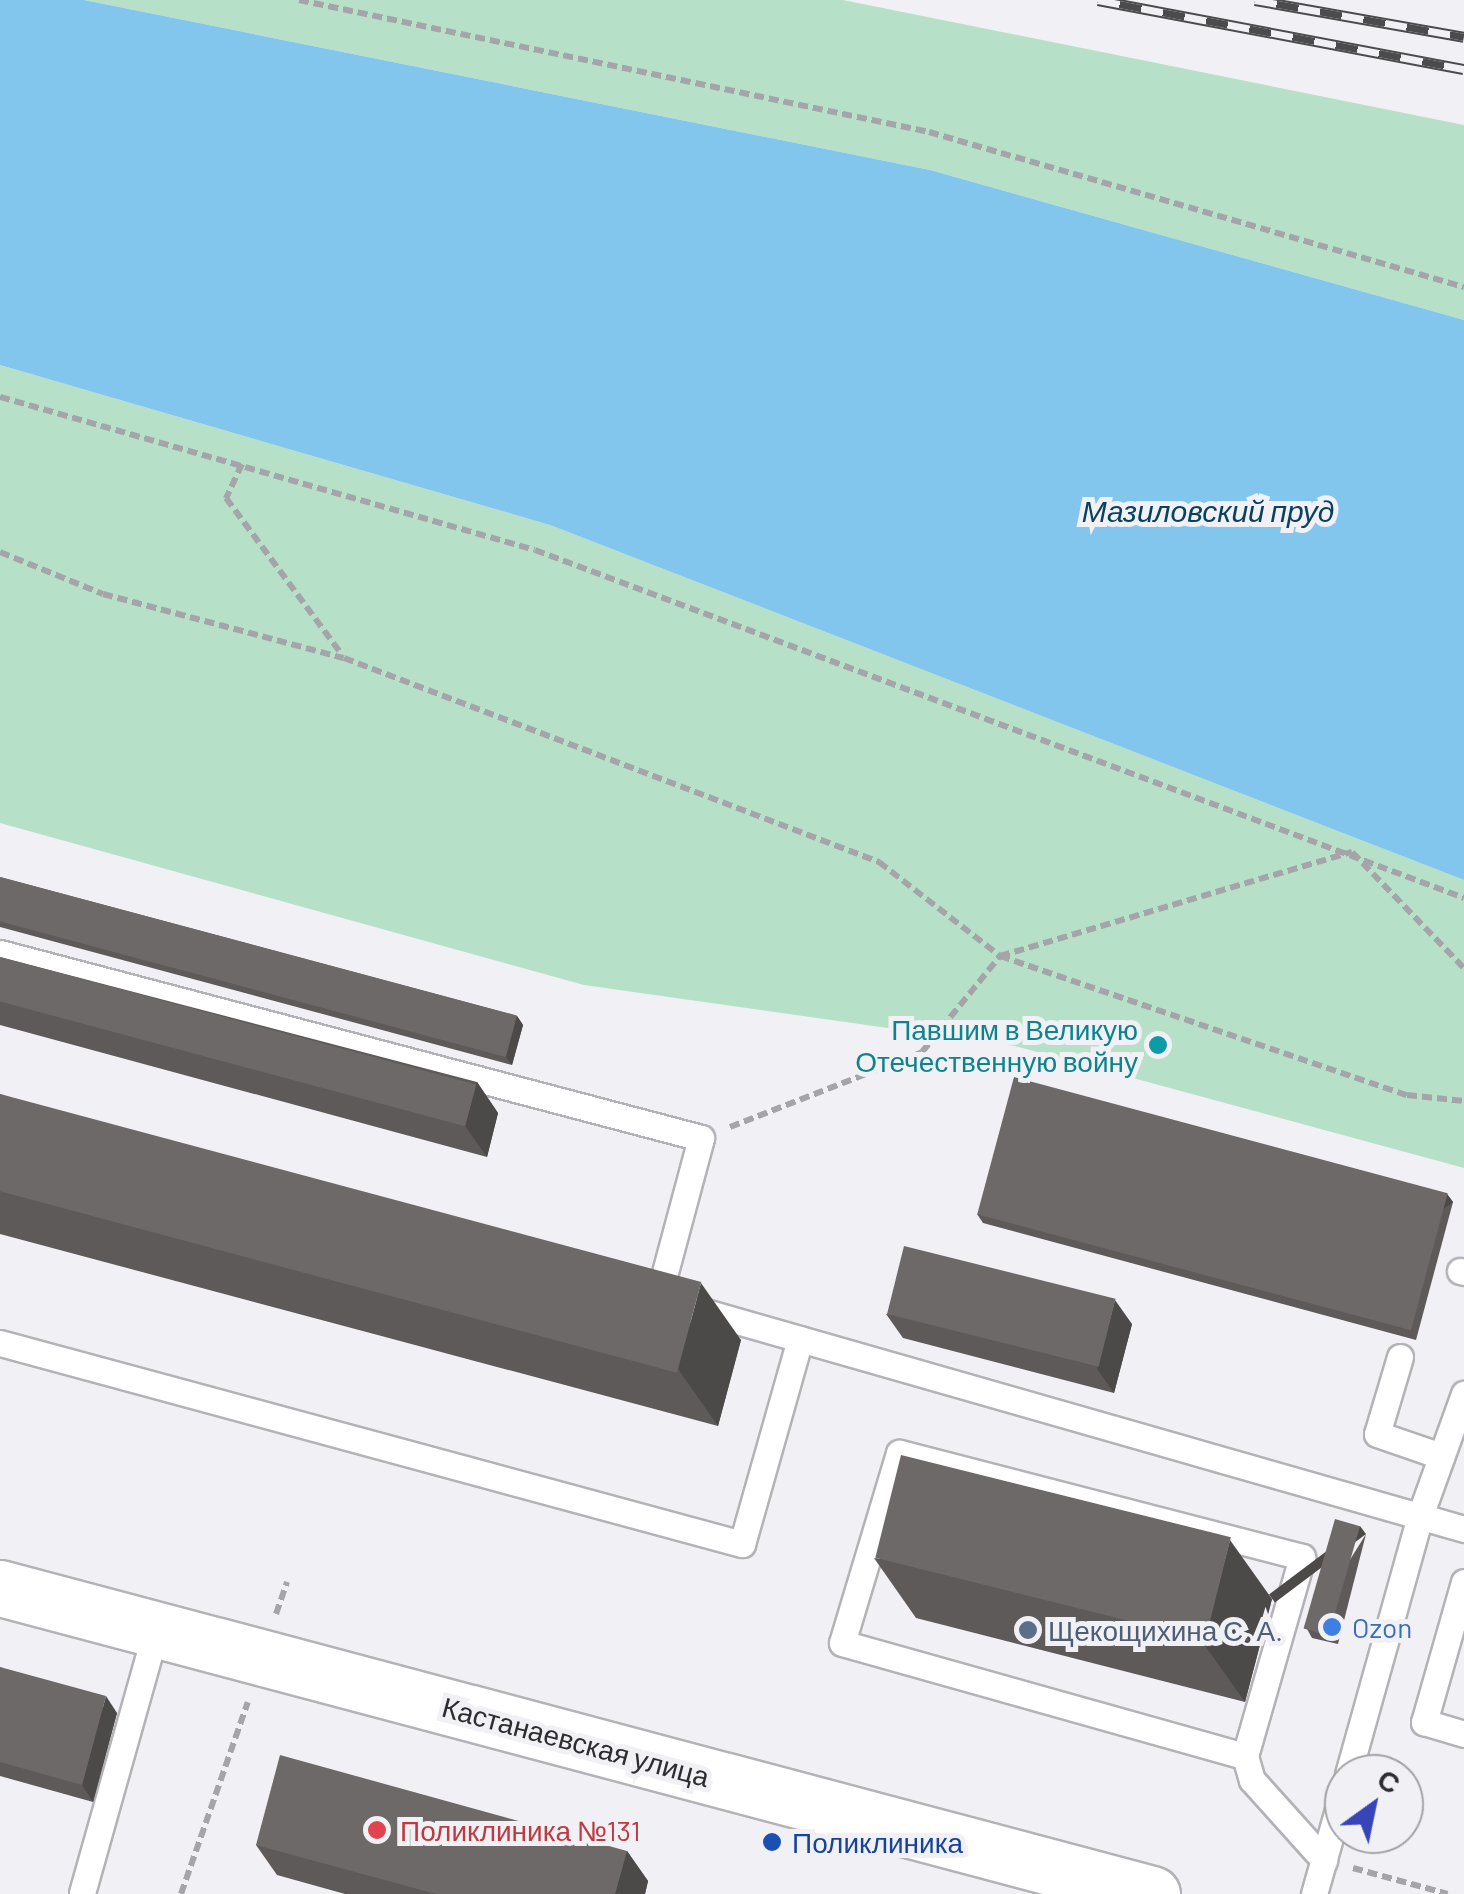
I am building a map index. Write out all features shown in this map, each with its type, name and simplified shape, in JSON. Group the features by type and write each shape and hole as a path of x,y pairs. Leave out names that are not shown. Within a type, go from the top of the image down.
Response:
{"street":[{"name":"Кастанаевская улица","path":"0,1588 1152,1894"}],"lane":[{"path":"0,953 700,1138 649,1296 1464,1529"},
{"path":"0,1343 742,1544 800,1340"},
{"path":"1400,1357 1377,1434 1442,1456"},
{"path":"1354,1754 1420,1516 1464,1394"},
{"path":"1246,1756 842,1643 899,1453 1302,1557 1246,1756 1252,1780 1324,1860"},
{"path":"1464,1582 1424,1722 1464,1734"},
{"path":"82,1893 156,1630"},
{"path":"1314,1894 1326,1854"}],"path":[{"path":"299,0 930,132 1464,287"},
{"path":"0,397 535,550 1352,852 1464,898"},
{"path":"242,464 226,498 344,658"},
{"path":"0,552 104,594 344,658 879,862 1000,956 1407,1095 1464,1101"},
{"path":"700,1138 922,1052 1000,956 1352,852"},
{"path":"1352,852 1464,968"},
{"path":"181,1894 287,1582"},
{"path":"1324,1860 1448,1894"}],"green space":[{"path":"84,0 843,0 1464,125 1464,320 930,170"},
{"path":"0,365 550,525 1464,880 1464,1168 1015,1046 584,985 0,823"}],"water":[{"name":"Мазиловский пруд","path":"0,0 84,0 930,170 1464,320 1464,880 550,525 0,365"}],"building":[{"path":"0,877 517,1015 506,1057 0,922"},
{"path":"0,957 476,1085 465,1126 0,1002"},
{"path":"1014,1077 1448,1193 1411,1330 977,1214"},
{"path":"0,1094 701,1282 677,1373 0,1191"},
{"path":"904,1246 1116,1299 1099,1367 887,1314"},
{"path":"901,1455 1231,1537 1205,1640 875,1558"},
{"path":"1335,1519 1360,1526 1329,1636 1304,1629"},
{"path":"0,1667 106,1696 82,1785 0,1762"},
{"name":"Поликлиника №131","path":"280,1755 627,1851 615,1894 436,1894 256,1845"}],"railway":[{"path":"1098,0 1464,69"},
{"path":"1255,0 1464,37"}],"place":[{"name":"Павшим в Великую Отечественную войну","path":"1158,1045"},
{"name":"Ozon","path":"1332,1627"},
{"name":"Щекощихина С. А.","path":"1028,1630"},
{"name":"Поликлиника №131","path":"377,1830"},
{"name":"Поликлиника","path":"772,1842"}]}
